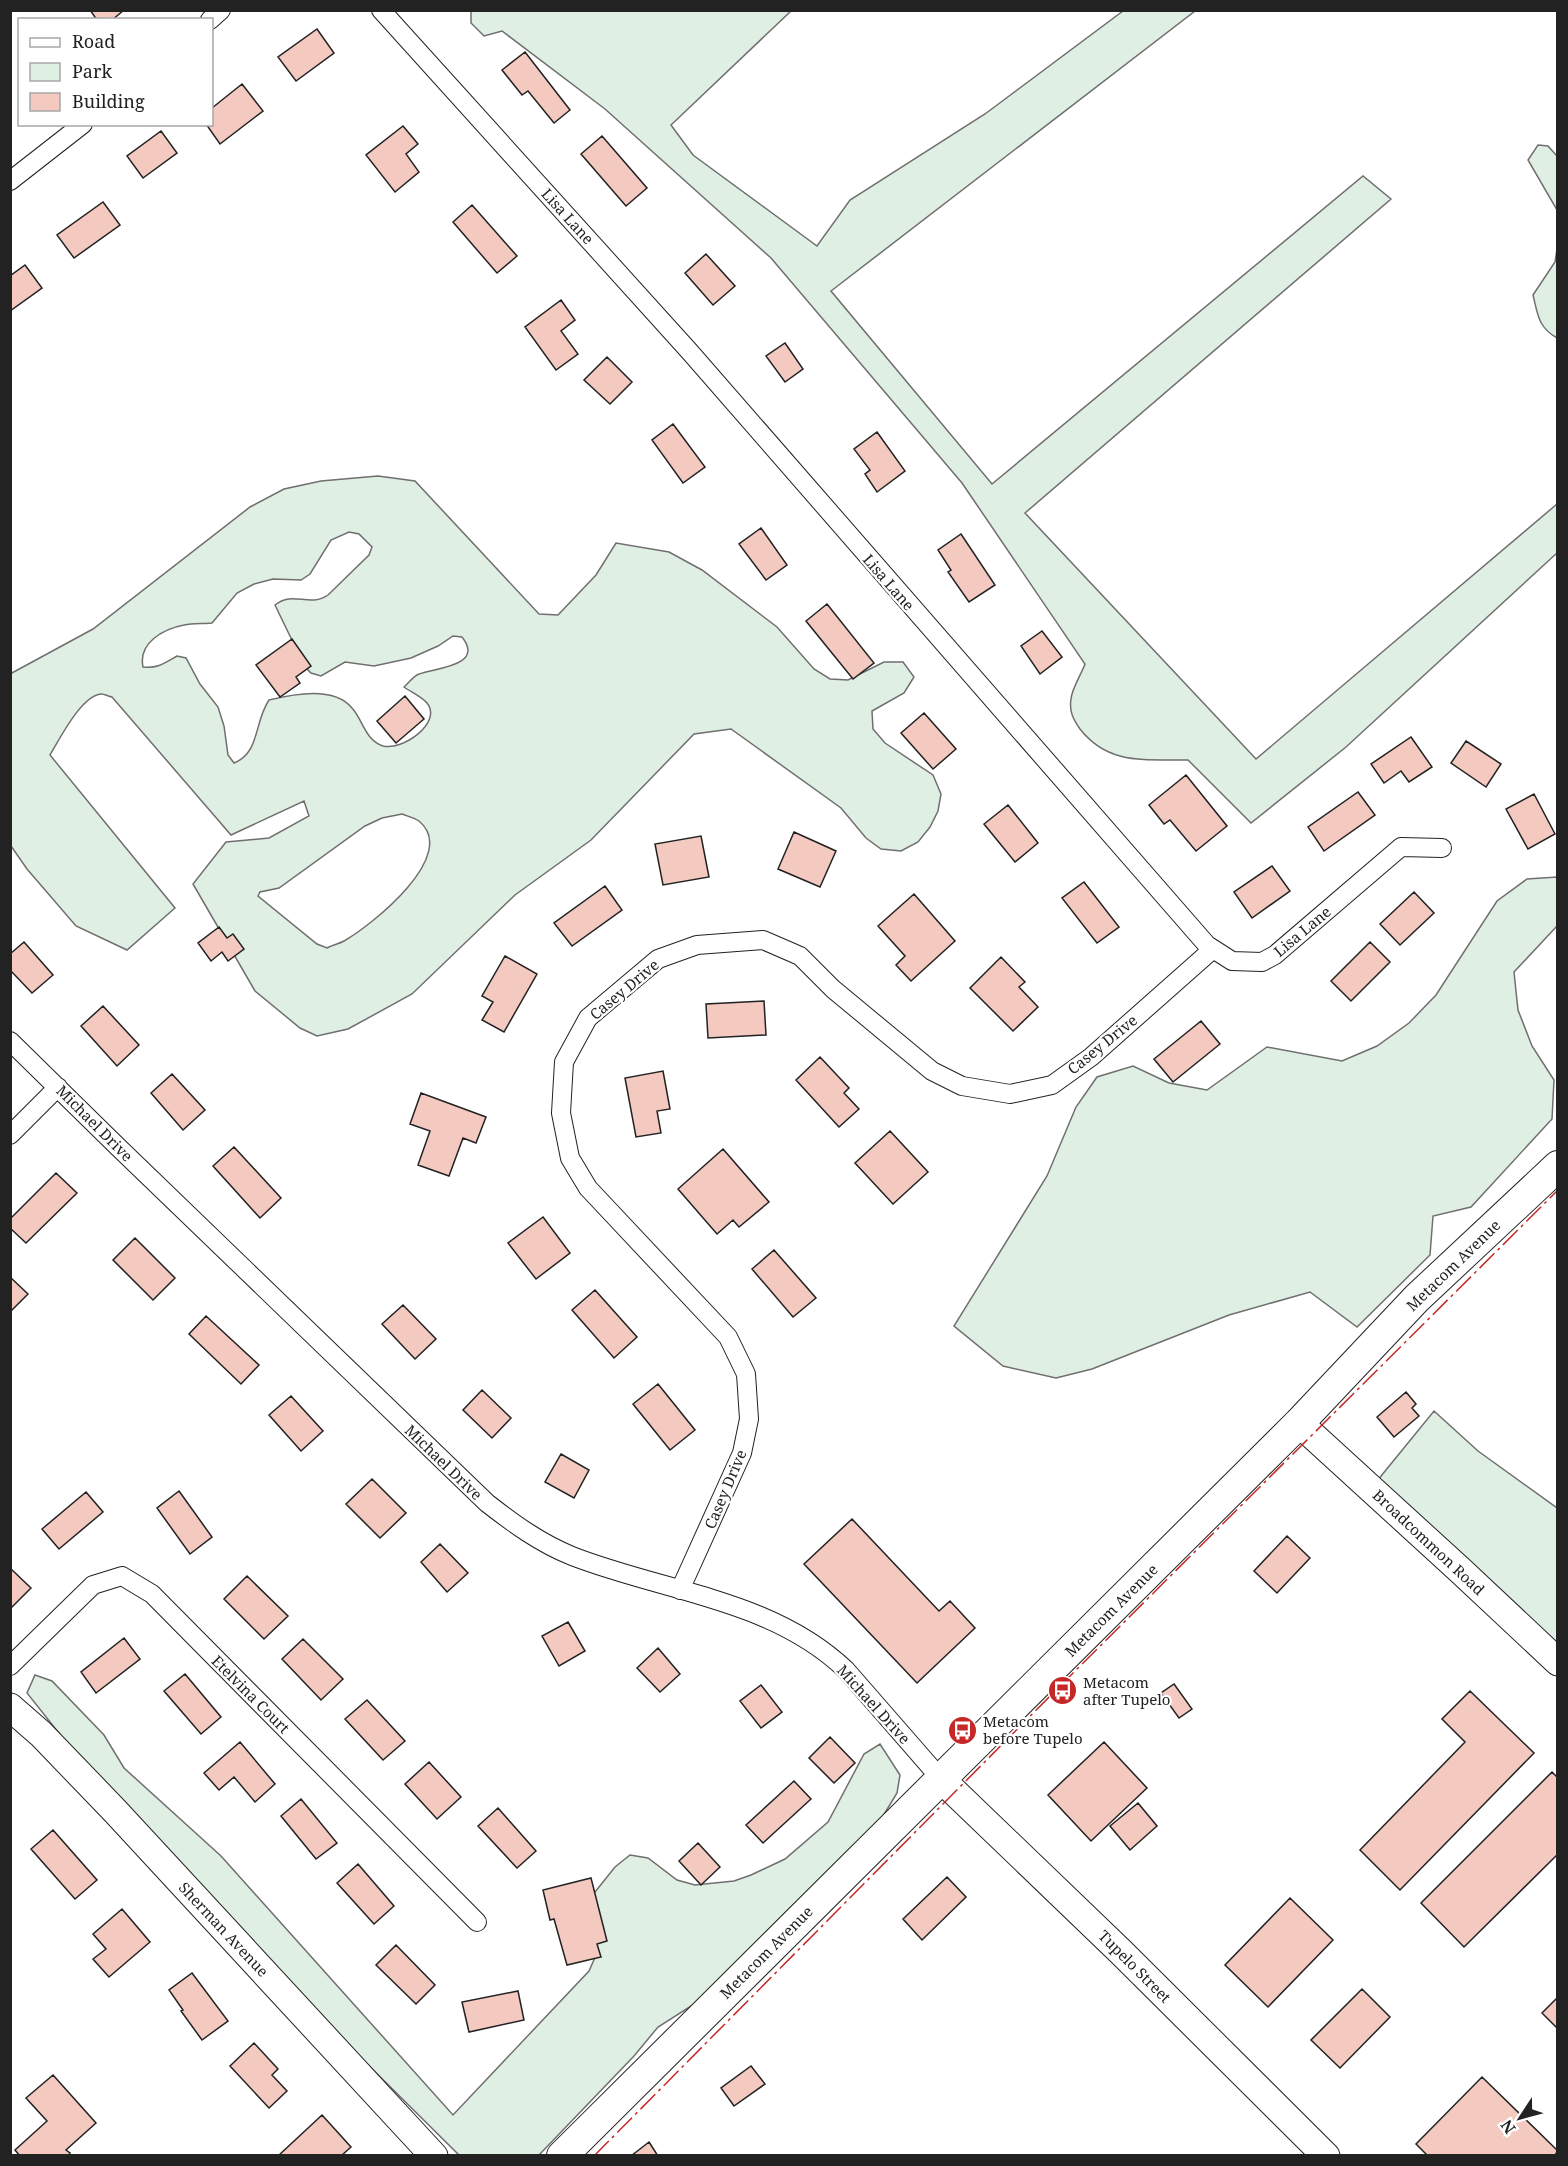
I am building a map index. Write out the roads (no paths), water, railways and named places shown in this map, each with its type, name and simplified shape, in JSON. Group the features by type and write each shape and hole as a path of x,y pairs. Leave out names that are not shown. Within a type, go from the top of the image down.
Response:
{"main road":[{"name":"Metacom Avenue","path":"562,2156 1299,1424 1417,1298 1557,1166"}],"street":[{"name":"Lisa Lane","path":"381,10 682,343 1207,945 1232,961 1262,962 1275,955 1401,847 1442,848"},
{"path":"10,181 80,126"},
{"name":"Casey Drive","path":"680,1590 742,1453 749,1419 746,1374 728,1336 588,1188 570,1158 561,1113 564,1062 588,1018 658,959 697,945 763,940 800,956 833,988 932,1071 962,1086 1010,1094 1052,1085 1091,1057 1213,949"},
{"name":"Michael Drive","path":"10,1041 487,1503 528,1534 572,1555 747,1610 792,1631 831,1656 941,1779"},
{"path":"10,1135 58,1087"},
{"name":"Broadcommon Road","path":"1299,1424 1557,1662"},
{"name":"Etelvina Court","path":"10,1666 93,1585 122,1576 152,1594 477,1922"},
{"name":"Sherman Avenue","path":"10,1707 41,1734 116,1812 434,2156"},
{"name":"Tupelo Street","path":"941,1779 1121,1952 1326,2156"}],"place":[{"name":"Metacom after Tupelo","path":"1062,1691"},
{"name":"Metacom before Tupelo","path":"962,1730"}]}
